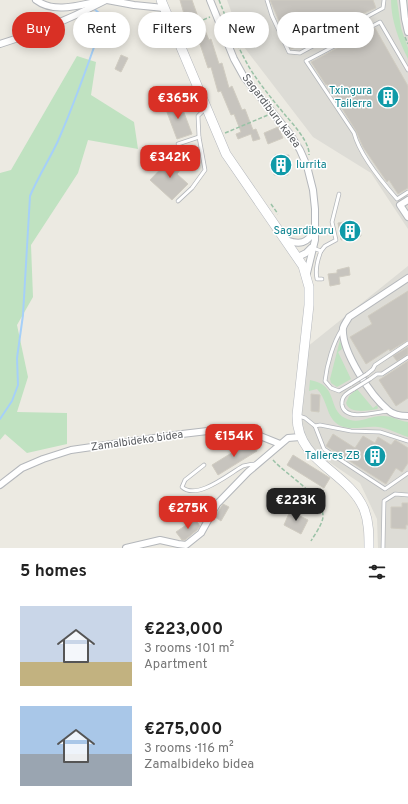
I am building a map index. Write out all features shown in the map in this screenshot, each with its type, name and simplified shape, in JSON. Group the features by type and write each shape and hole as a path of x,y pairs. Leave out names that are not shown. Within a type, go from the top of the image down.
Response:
{"street":[{"path":"36,0 51,7 69,7 106,0 134,6 163,4 226,154 298,257 307,275 309,305 297,415 297,430 309,452 352,491 360,502 368,522 369,548"},
{"path":"0,44 54,26 106,0"},
{"name":"Sagardiburu kalea","path":"210,0 234,59 244,77 290,134 300,150 313,190 315,209 315,227 307,275"},
{"path":"403,0 408,32"},
{"path":"408,200 400,206 408,217"},
{"path":"286,240 312,244"},
{"name":"Sagardiburu kalea","path":"298,257 301,248 312,244"},
{"path":"408,278 349,317 343,326 345,343 357,372 388,411 400,416 408,416"},
{"name":"Zamalbideko bidea","path":"0,486 22,468 43,459 71,450 233,428 245,430 280,444"},
{"path":"126,548 160,540 186,545 200,533 217,504 257,463 288,438 300,437"}],"lane":[{"path":"267,0 272,16 288,52 300,53 383,8 384,0"},
{"path":"408,70 380,22 306,61 354,134 356,144 385,185 397,199 408,192"},
{"path":"178,201 192,188 205,170 199,137 198,116 202,110 206,108"},
{"path":"178,144 199,137"},
{"path":"322,279 317,279 316,272 321,251 325,246 336,240 332,222 339,194"},
{"path":"312,244 321,251"},
{"path":"343,326 336,341 326,372 325,381 331,388 339,391 367,374 374,369 375,365 408,343"},
{"path":"388,411 352,415 344,411 342,399 346,394 377,374 382,374 408,357"},
{"path":"374,369 377,374"},
{"path":"297,415 305,418 315,426 324,449 385,489 408,473"},
{"path":"315,426 320,425 352,431 380,432 408,441"},
{"path":"204,465 185,480 182,487 183,489 188,491 198,490 214,485 244,466 257,463"},
{"path":"383,548 384,500 395,494 408,495"}],"path":[{"path":"219,0 236,44 262,86 278,106"},
{"path":"206,19 212,16"},
{"path":"223,134 270,115"},
{"path":"268,202 281,218"},
{"path":"268,454 281,469 308,491 322,510 323,518 310,541"}],"shaded area":[{"path":"227,0 408,0 408,229 371,173 313,137 245,48 269,48 269,12 231,12"},
{"path":"408,266 408,548 378,548 377,519 360,483 313,451 301,425 307,347"}],"green space":[{"path":"391,0 397,0 401,28 408,48 408,59 396,30 392,15"},
{"path":"77,56 96,62 91,95 134,122 138,149 88,140 78,173 31,245 33,297 17,325 28,377 17,412 67,413 67,444 27,453 5,434 0,440 0,173 11,170"},
{"path":"340,340 342,349 338,352 351,379 337,387 331,383 330,379"},
{"path":"310,380 325,387 329,392 336,409 345,418 354,421 377,416 392,417 408,422 408,437 382,428 343,427 333,420 322,396 317,389 309,391"},
{"path":"357,389 373,408 377,405 378,408 364,411 351,409 346,403 349,396"}],"building":[{"path":"180,0 192,0 196,12 183,12"},
{"path":"270,0 373,0 376,8 366,12 277,12 277,16"},
{"path":"374,29 408,86 408,188 398,194 389,180 387,182 363,147 356,131 327,84 326,85 311,62 337,48 374,48"},
{"path":"206,33 209,40 211,39 219,64 222,63 229,88 232,86 242,110 245,109 253,130 256,129 260,139 253,141 251,134 238,139 236,134 241,132 234,114 231,115 221,91 218,92 211,67 208,68 201,48 206,48"},
{"path":"121,55 128,58 121,72 115,69"},
{"path":"180,102 192,134 177,139 165,107"},
{"path":"278,127 283,138 268,144 264,133"},
{"name":"Iurrita","path":"275,155 289,155 288,175 274,175"},
{"path":"173,156 184,165 177,174 188,184 172,200 150,180"},
{"name":"Sagardiburu","path":"350,221 351,227 359,225 361,236 341,240 338,223"},
{"path":"349,267 350,275 339,277 340,284 330,286 328,274 337,273 337,270"},
{"path":"408,291 408,340 390,351 389,349 366,364 350,337 372,324 368,316"},
{"path":"408,347 408,354 397,361 393,356"},
{"path":"408,361 408,398 396,406 379,380"},
{"path":"311,394 320,395 319,412 311,411"},
{"name":"Talleres ZB","path":"333,434 355,448 363,436 375,443 378,437 391,445 395,440 408,448 408,463 402,472 396,468 386,484 326,446"},
{"path":"251,441 257,451 218,475 212,465"},
{"path":"293,455 330,478 324,488 287,465"},
{"path":"402,503 408,503 408,525 406,525 406,529 391,528 391,507 402,507"},
{"path":"223,504 229,507 221,521 215,517"},
{"path":"290,511 308,520 301,534 284,525"},
{"path":"195,519 200,526 185,540 182,540 176,532"}],"waterway":[{"path":"93,8 98,12"},
{"path":"0,419 12,401 18,385 17,358 23,315 30,196 58,141 94,48"}],"place":[{"name":"Txingura Tailerra","path":"388,97"},
{"name":"Iurrita","path":"281,165"},
{"name":"Sagardiburu","path":"350,231"},
{"name":"Talleres ZB","path":"375,456"}]}
